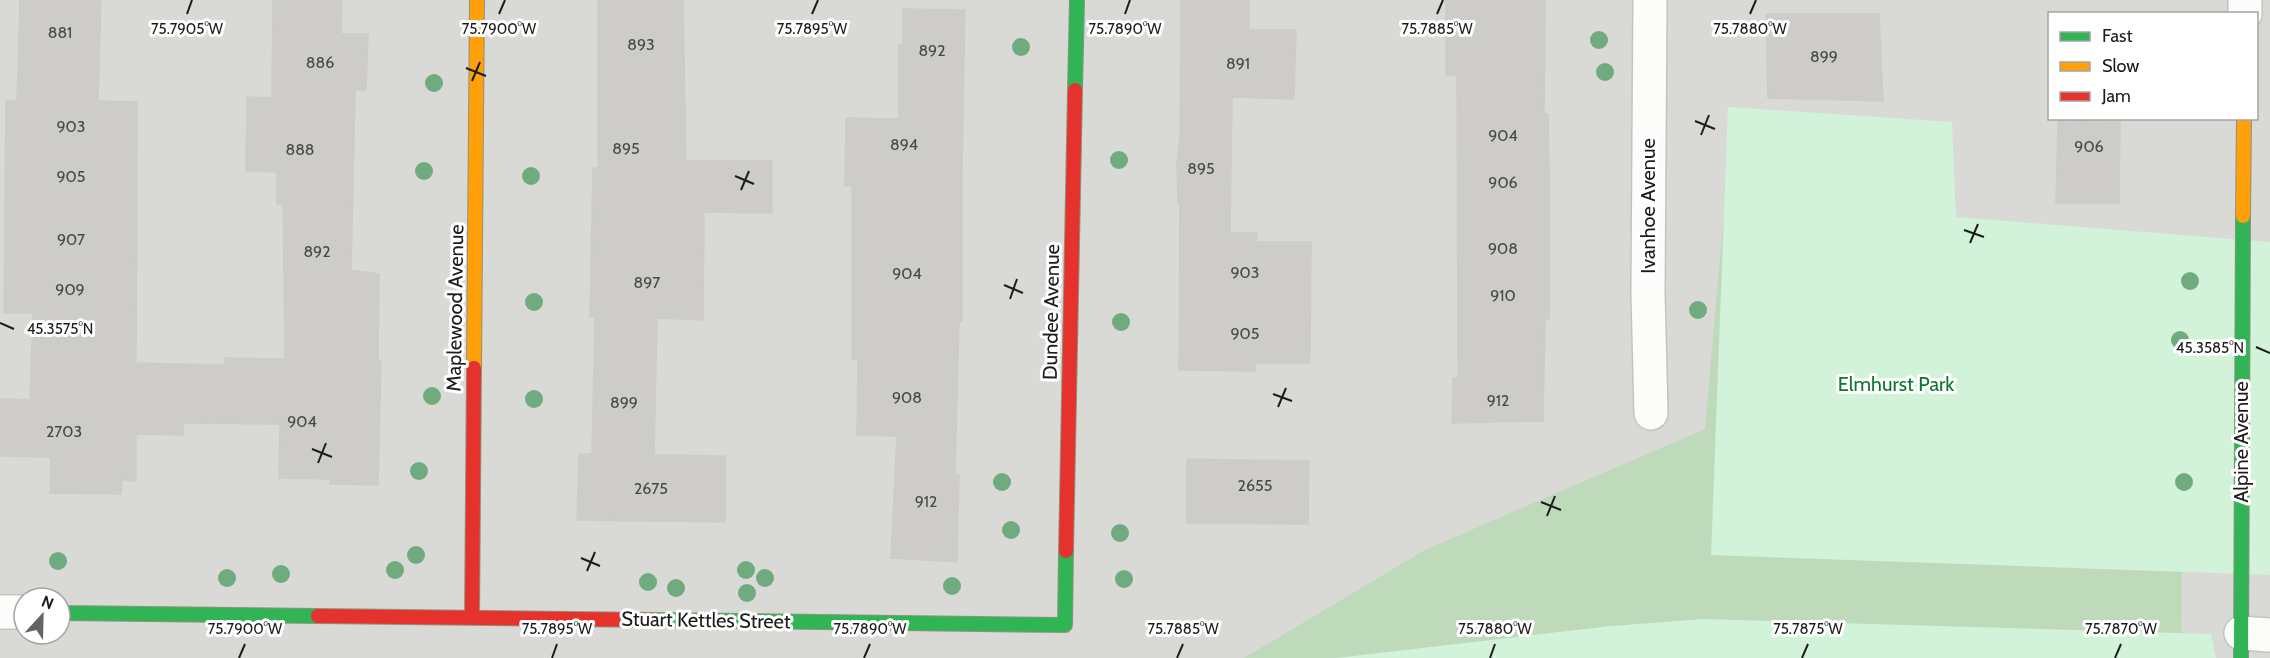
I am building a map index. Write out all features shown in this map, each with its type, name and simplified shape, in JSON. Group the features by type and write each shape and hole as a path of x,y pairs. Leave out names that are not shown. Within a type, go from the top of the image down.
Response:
{"street":[{"name":"Maplewood Avenue","path":"472,616 477,0"},
{"name":"Dundee Avenue","path":"1065,625 1077,0"},
{"name":"Ivanhoe Avenue","path":"1650,0 1648,293 1651,412"},
{"name":"Alpine Avenue","path":"2244,120 2251,642"},
{"name":"Stuart Kettles Street","path":"72,613 472,616 1065,625"}],"shaded area":[{"path":"0,0 2270,0 2270,658 0,658"}],"green space":[{"name":"Elmhurst Park","path":"1728,107 1952,122 1956,217 2270,242 2270,575 1711,555"},
{"path":"1723,223 2185,243 2181,658 1244,658 1425,550 1705,429"},
{"path":"1703,619 2211,634 2216,658 1336,658 1611,626"}],"building":[{"path":"20,0 101,0 98,101 137,102 136,363 225,365 225,358 285,359 283,204 277,204 277,172 246,171 247,97 272,98 273,0 342,0 341,34 368,34 366,90 355,90 351,270 379,274 378,361 381,361 378,485 330,484 330,479 279,478 280,424 183,423 183,435 136,434 136,481 122,480 121,494 50,493 51,457 0,456 0,399 30,400 33,313 4,313 6,101 17,101"},
{"path":"598,0 683,0 686,161 772,161 772,213 704,212 703,320 657,318 654,455 725,456 725,522 577,520 579,454 592,454 595,317 590,317 593,168 598,168"},
{"path":"1181,0 1249,0 1249,30 1296,30 1294,99 1232,97 1230,233 1257,233 1256,242 1311,242 1310,363 1255,363 1255,371 1179,370 1180,203 1178,203 1177,163 1180,135"},
{"path":"1446,0 1545,0 1544,114 1548,114 1549,319 1545,319 1543,421 1452,423 1453,378 1458,378 1457,75 1446,75"},
{"path":"903,9 965,10 962,322 959,322 955,474 959,475 957,562 891,558 897,436 857,435 858,359 852,359 852,186 845,186 846,118 899,119 899,45 903,45"},
{"path":"1766,14 1879,14 1883,101 1768,98"},
{"path":"2058,120 2120,122 2119,203 2056,203"},
{"path":"1187,459 1309,461 1308,524 1187,523"}],"traffic: fast":[{"path":"1075,90 1077,0"},
{"path":"2241,658 2243,216"},
{"path":"653,620 1065,625 1066,551"},
{"path":"72,613 318,616"}],"traffic: slow":[{"path":"474,368 477,0"},
{"path":"2243,216 2244,120"}],"traffic: jam":[{"path":"1066,551 1075,90"},
{"path":"472,616 474,368"},
{"path":"318,616 653,620"}]}
